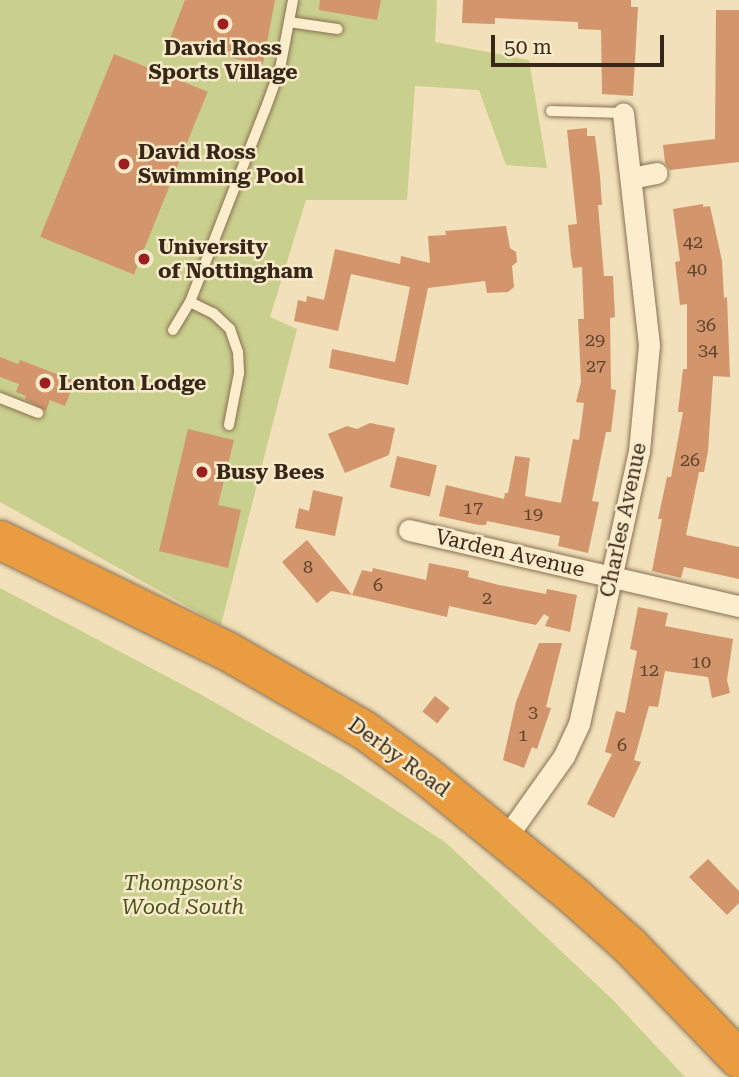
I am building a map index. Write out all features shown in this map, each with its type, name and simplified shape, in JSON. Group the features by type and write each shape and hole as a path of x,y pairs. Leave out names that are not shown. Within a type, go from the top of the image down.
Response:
{"highway":[{"name":"Derby Road","path":"0,540 227,651 335,710 424,774 629,945 739,1059"}],"street":[{"name":"Charles Avenue","path":"505,839 572,743 579,724 639,451 649,366 647,315 623,113"},
{"path":"631,178 657,173"},
{"name":"Varden Avenue","path":"408,530 739,606"}],"lane":[{"path":"173,330 190,302 276,79 293,0"},
{"path":"289,22 337,29"},
{"path":"551,111 623,113"},
{"path":"190,302 213,313 230,329 238,352 239,373 229,425"},
{"path":"0,398 38,413"}],"green space":[{"name":"University of Nottingham","path":"0,0 437,0 435,42 529,60 547,168 506,165 479,90 415,86 407,200 306,200 270,317 297,329 221,625 0,502"},
{"name":"Thompson's Wood South","path":"0,588 200,694 340,774 445,842 612,999 685,1077 0,1077"}],"building":[{"name":"David Ross Sports Village","path":"185,0 275,0 263,64 167,46"},
{"path":"320,0 381,0 377,20 319,10"},
{"path":"463,0 631,0 631,7 638,7 633,96 602,94 601,30 578,29 578,22 495,18 495,24 462,23"},
{"path":"716,10 739,10 739,162 670,170 665,163 663,145 715,139"},
{"name":"David Ross Swimming Pool","path":"114,54 208,92 134,274 40,237"},
{"path":"587,128 587,136 595,136 600,176 602,205 598,205 604,276 613,276 615,317 610,318 611,389 616,390 611,432 606,432 592,501 599,502 588,553 558,546 560,536 487,521 486,525 479,525 439,516 446,485 504,499 505,493 508,493 515,456 530,458 525,496 561,503 573,439 579,440 584,403 576,402 581,382 578,319 584,319 582,267 573,268 568,225 577,224 567,130"},
{"path":"703,204 703,207 710,206 722,261 724,298 727,297 730,377 713,376 708,451 704,472 699,472 686,535 739,547 739,579 684,567 681,578 652,571 662,519 658,519 667,477 671,477 683,412 678,412 683,369 687,369 687,304 680,305 675,262 680,261 673,209"},
{"path":"506,226 510,248 516,252 517,262 512,266 514,287 508,292 487,293 485,281 428,288 408,385 329,368 332,349 395,362 410,287 351,274 338,331 294,321 298,300 306,302 307,296 324,300 335,249 400,264 401,256 430,263 428,236 446,235 445,231"},
{"name":"Lenton Lodge","path":"0,357 18,364 20,360 75,381 65,406 50,400 46,411 25,399 26,396 16,392 19,384 0,377"},
{"path":"370,423 395,428 389,455 345,473 328,434 347,426 357,429"},
{"name":"Busy Bees","path":"188,429 234,440 218,505 241,510 228,568 159,551"},
{"path":"397,456 437,465 430,496 390,487"},
{"path":"313,490 343,497 335,536 295,528 299,508 309,511"},
{"path":"307,540 352,595 331,591 317,603 282,562"},
{"path":"429,563 469,571 468,577 499,585 546,594 547,589 577,595 570,632 545,626 549,617 544,614 536,625 449,606 447,617 352,595 362,570 372,572 373,568 426,580"},
{"path":"638,607 668,613 665,626 733,639 727,680 730,693 712,698 708,677 665,671 658,707 649,706 634,760 641,762 614,818 587,804 612,754 605,752 616,711 625,713 637,651 630,649"},
{"path":"539,643 562,643 546,707 551,708 537,749 532,747 524,768 503,760 516,702"},
{"path":"435,696 450,708 437,724 422,712"},
{"path":"708,859 739,891 739,903 727,915 689,877"}],"place":[{"name":"David Ross Sports Village","path":"223,24"},
{"name":"David Ross Swimming Pool","path":"124,164"},
{"name":"University of Nottingham","path":"144,259"},
{"name":"Lenton Lodge","path":"45,383"},
{"name":"Busy Bees","path":"202,472"}]}
